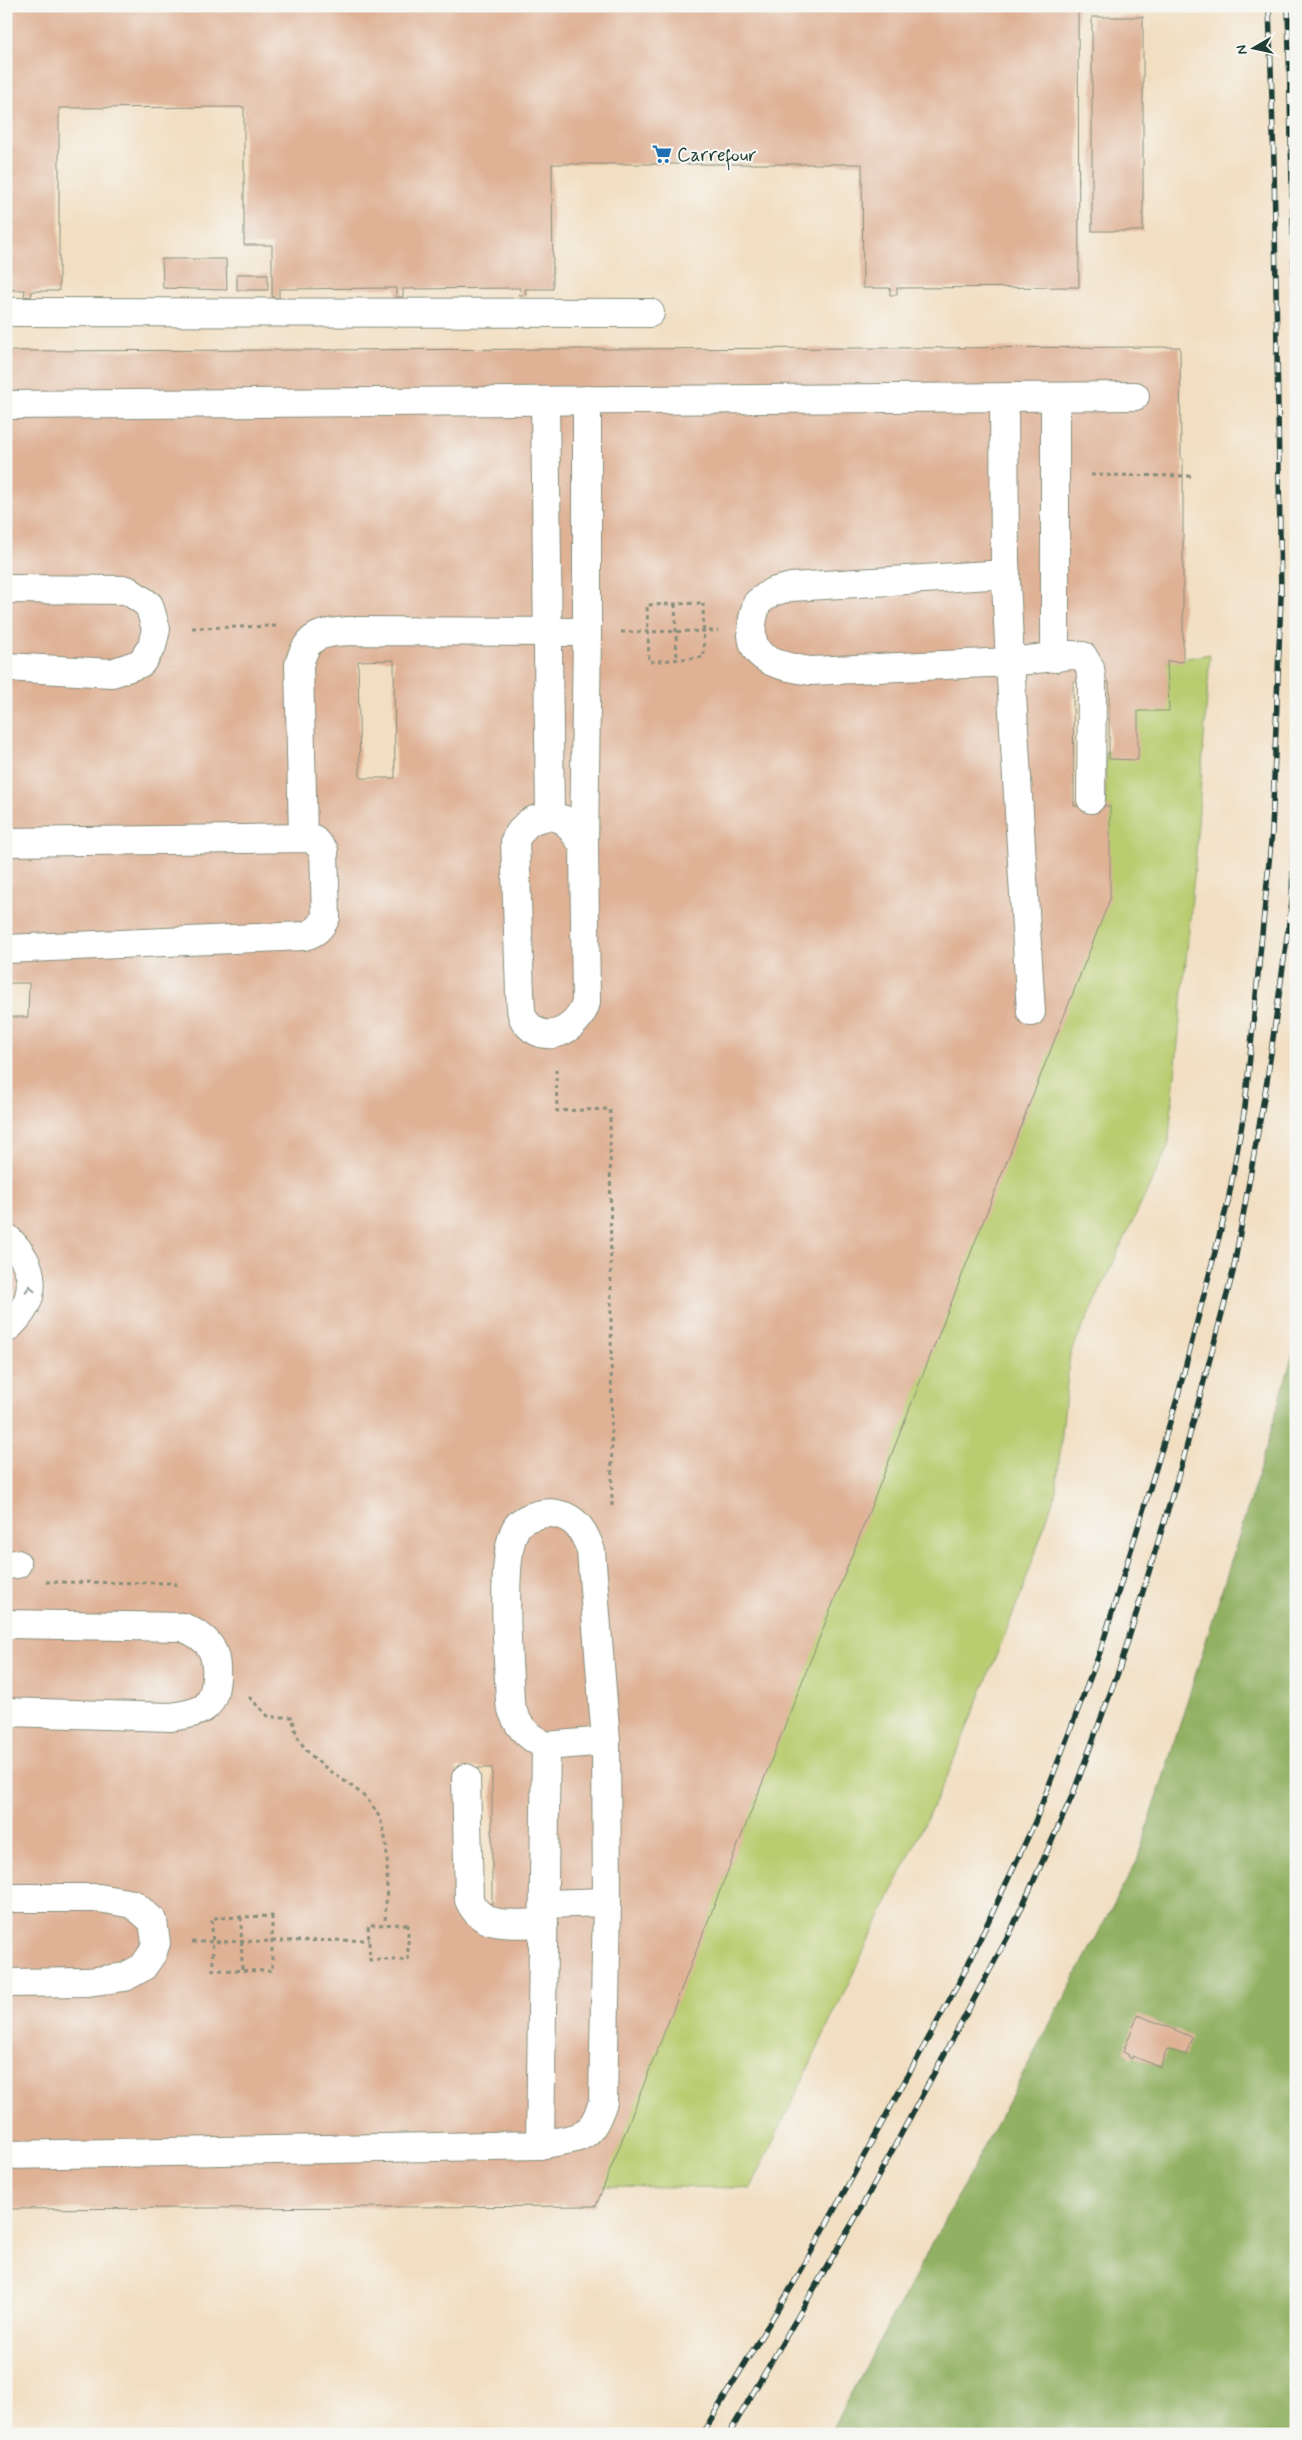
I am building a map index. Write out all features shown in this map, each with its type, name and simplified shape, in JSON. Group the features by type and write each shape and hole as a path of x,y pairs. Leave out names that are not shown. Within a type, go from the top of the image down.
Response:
{"street":[{"path":"6,312 650,313"},
{"path":"6,405 545,402 587,400 1004,399 1135,396"},
{"path":"1055,398 1055,658"},
{"path":"1004,399 1006,574 1031,1012"},
{"path":"584,846 565,820 550,816 538,818 524,825 515,840 520,994 523,1019 532,1029 544,1034 555,1033 577,1022 583,1014 586,1002 584,846 587,632 587,400"},
{"path":"545,402 550,816"},
{"path":"1006,574 791,587 772,592 757,603 751,631 755,647 765,660 779,666 811,671 1010,662 1071,655 1083,656 1090,668 1093,730 1090,800"},
{"path":"6,588 127,590 150,605 156,629 152,646 141,663 112,673 6,667"},
{"path":"303,837 299,665 302,652 309,641 325,633 587,632"},
{"path":"6,842 312,838 324,851 326,917 322,926 313,933 304,936 6,948"},
{"path":"6,1237 21,1250 30,1275 31,1297 21,1314 6,1329"},
{"path":"6,2155 540,2145 586,2135 596,2123 603,2102 607,1902 606,1741 591,1551 585,1533 573,1519 556,1513 533,1515 516,1526 509,1545 507,1570 510,1703 514,1718 522,1729 546,1746 606,1741"},
{"path":"6,1624 183,1627 199,1635 212,1648 216,1680 213,1696 206,1707 193,1713 171,1717 6,1712"},
{"path":"540,2145 546,1746"},
{"path":"466,1778 469,1900 472,1908 483,1919 494,1923 607,1902"},
{"path":"6,1898 99,1898 134,1904 154,1921 156,1943 144,1967 125,1977 88,1982 6,1983"}],"path":[{"path":"1056,474 1193,476"},
{"path":"703,603 704,657 649,662 647,605 675,604 703,603"},
{"path":"675,604 677,660"},
{"path":"156,629 279,626 325,633"},
{"path":"587,632 751,631"},
{"path":"555,1033 557,1111 610,1109 612,1516 585,1533"},
{"path":"241,1916 242,1970"},
{"path":"241,1916 272,1916 272,1971 213,1970 212,1918 241,1916"},
{"path":"368,1924 408,1924 408,1960 370,1960 369,1940 368,1924"},
{"path":"156,1943 369,1940"}],"green space":[{"path":"1210,654 1195,866 1168,1147 1070,1354 1056,1491 1022,1592 950,1770 751,2188 595,2186 1107,888 1105,752 1132,748 1132,700 1164,662"},
{"path":"1296,1343 1296,2434 830,2434 1137,1861 1259,1472"}],"building":[{"name":"Carrefour","path":"6,6 1078,6 1079,287 897,288 897,295 890,295 890,288 863,288 862,164 552,164 553,289 525,289 526,295 519,295 520,288 403,289 403,297 396,297 396,288 279,289 279,298 272,297 272,245 244,245 244,107 59,108 59,291 32,291 31,297 24,296 25,290 6,290"},
{"path":"1092,17 1143,17 1143,231 1092,231"},
{"path":"162,259 226,259 227,290 163,288"},
{"path":"237,274 268,274 268,290 237,290"},
{"path":"1180,347 1181,459 1183,459 1183,662 1167,661 1169,711 1138,711 1138,760 1109,759 1109,682 1073,682 1074,806 1110,806 1110,899 596,2206 6,2209 6,1017 28,1017 29,983 6,983 6,351","holes":["394,660 395,778 360,778 358,661","457,1768 492,1768 492,1904 458,1904"]},
{"path":"1138,2015 1192,2037 1186,2055 1167,2049 1160,2067 1132,2056 1132,2059 1128,2057 1129,2055 1123,2052"}],"railway":[{"path":"702,2434 798,2276 962,1977 1035,1822 1100,1652 1177,1399 1228,1202 1245,1107 1272,832 1281,596 1274,163 1269,6"},
{"path":"1288,6 1296,363"},
{"path":"729,2434 860,2210 1011,1931 1073,1794 1120,1667 1183,1460 1233,1272 1267,1081 1292,902 1296,747"}],"place":[{"name":"Carrefour","path":"662,154"}]}
